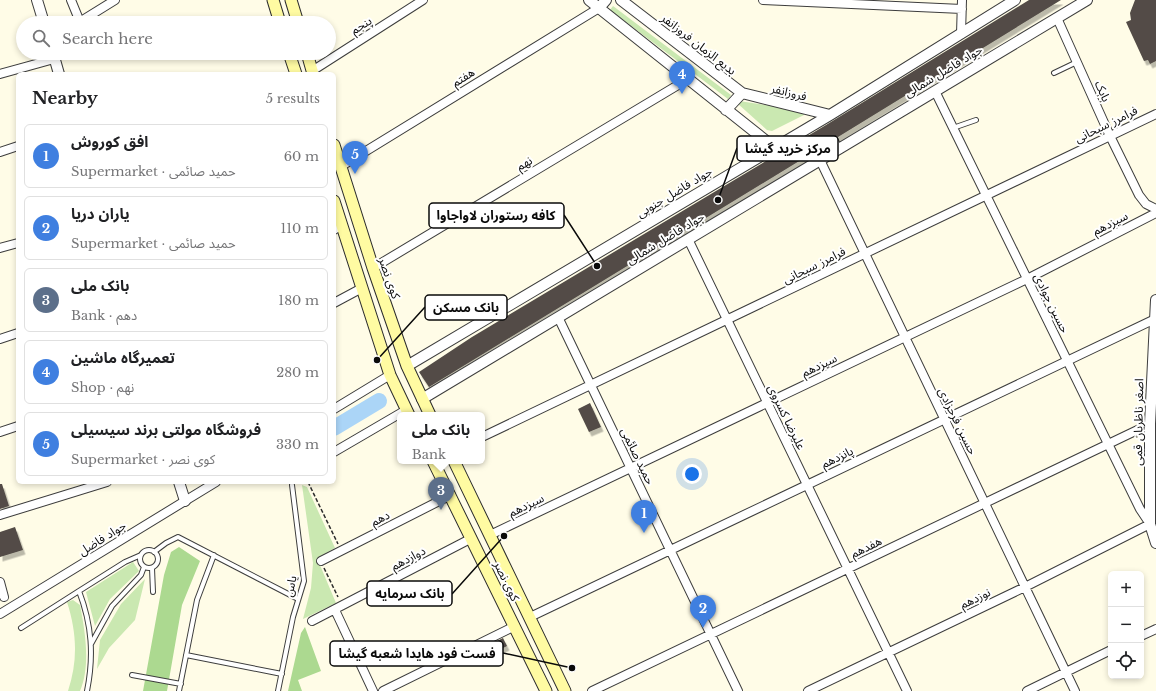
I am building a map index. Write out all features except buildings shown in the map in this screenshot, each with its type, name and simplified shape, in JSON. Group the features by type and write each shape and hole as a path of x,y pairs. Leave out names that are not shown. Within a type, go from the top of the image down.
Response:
{"main road":[{"path":"272,0 278,16"},
{"path":"291,0 296,16"},
{"path":"291,60 295,72"},
{"path":"308,60 312,72"},
{"name":"کوی نصر","path":"336,152 373,268 407,366 428,412"},
{"path":"336,214 338,227 362,288 390,375 408,412"},
{"name":"کوی نصر","path":"435,464 546,691"},
{"name":"کوی نصر","path":"455,464 565,691"}],"street":[{"path":"37,0 42,16"},
{"path":"71,0 77,16"},
{"path":"89,16 115,0"},
{"name":"پنجم","path":"336,56 423,0"},
{"path":"589,0 775,148"},
{"path":"599,8 606,0"},
{"name":"بدیع الزمان فروزانفر","path":"621,0 742,93"},
{"path":"763,0 962,9"},
{"path":"961,34 962,0"},
{"name":"جواد فاضل جنوبی","path":"407,366 775,148 828,120 1015,0"},
{"name":"جواد فاضل شمالی","path":"422,399 1087,0"},
{"name":"هفتم","path":"340,167 599,8"},
{"name":"بابک","path":"1057,18 1110,136 1142,200 1150,207 1156,209"},
{"path":"0,74 42,60"},
{"path":"55,60 58,72"},
{"name":"پنجم","path":"312,72 330,60"},
{"name":"نهم","path":"373,268 688,79"},
{"name":"حسین جوادی","path":"935,91 1140,509 1150,524"},
{"path":"726,110 742,93"},
{"name":"فروزانفر","path":"742,93 828,120"},
{"name":"فرامرز سبحانی","path":"485,436 1156,114"},
{"path":"0,152 16,147"},
{"name":"حسین فرحزادی","path":"820,160 1075,691"},
{"name":"سیزدهم","path":"490,536 1027,279 1156,213"},
{"name":"علیرضا کسروی","path":"688,239 907,691"},
{"path":"0,248 16,243"},
{"path":"336,302 362,288"},
{"name":"اصغر ناظریان قمی","path":"1156,300 1150,524 1156,543"},
{"name":"حمید صائمی","path":"558,317 738,691"},
{"name":"پانزدهم","path":"530,617 1155,319"},
{"path":"0,339 16,334"},
{"path":"336,408 390,375"},
{"path":"336,451 397,418"},
{"name":"هفدهم","path":"592,691 1153,422"},
{"path":"0,432 16,427"},
{"path":"0,514 100,484"},
{"path":"180,484 185,501"},
{"name":"جواد فاضل","path":"1,614 213,484"},
{"name":"دهم","path":"321,561 451,495"},
{"path":"1150,524 1156,515"},
{"name":"نوزدهم","path":"808,691 1025,587 1150,524"},
{"name":"دوازدهم","path":"312,621 472,538"},
{"path":"0,582 4,597"},
{"path":"335,610 373,691"},
{"path":"383,691 514,626"},
{"path":"1144,635 1156,629"},
{"path":"1027,691 1108,651"}],"lane":[{"path":"1054,73 1077,62"},
{"path":"953,128 976,120"},
{"path":"835,139 840,148"},
{"name":"یاس","path":"278,691 298,599 304,581 292,485"},
{"path":"154,552 166,543 178,537 298,599"},
{"path":"21,628 125,562 141,555 147,550 154,552 158,560 152,568 153,592"},
{"path":"141,555 140,562 144,567 152,568"},
{"path":"179,691 197,600 214,555"},
{"path":"91,645 112,606 141,575 144,567"},
{"path":"79,591 87,612 91,645 91,670 87,691"},
{"path":"186,655 282,674"},
{"path":"132,675 180,684"}],"path":[{"path":"309,484 342,551"},
{"path":"321,561 343,606"}],"green space":[{"path":"613,6 731,95 728,99 610,10"},
{"path":"739,101 804,111 804,115 772,131 767,130 737,103"},
{"path":"302,485 307,487 335,548 317,558 336,603 303,619 311,588 313,563"},
{"path":"179,547 200,561 182,605 167,691 143,691 164,575 171,552"},
{"path":"133,562 139,571 110,599 95,626 86,592"},
{"path":"145,579 135,620 109,648 97,669 100,640 121,604"},
{"path":"73,600 80,605 86,648 85,670 80,691 68,691 75,658 75,647 73,625 67,602"},
{"path":"305,627 321,671 298,680 302,691 288,691 301,633"}],"waterway":[{"path":"336,427 379,401"}],"place":[{"name":"تعمیرگاه ماشین","path":"682,94"},
{"name":"فروشگاه مولتی برند سیسیلی","path":"355,174"},
{"name":"مرکز خرید گیشا","path":"718,200"},
{"name":"کافه رستوران لاواجاوا","path":"597,266"},
{"name":"بانک مسکن","path":"377,360"},
{"name":"بانک ملی","path":"441,510"},
{"name":"افق کوروش","path":"644,533"},
{"name":"بانک سرمایه","path":"504,536"},
{"name":"یاران دریا","path":"703,628"},
{"name":"فست فود هایدا شعبه گیشا","path":"572,668"}]}
